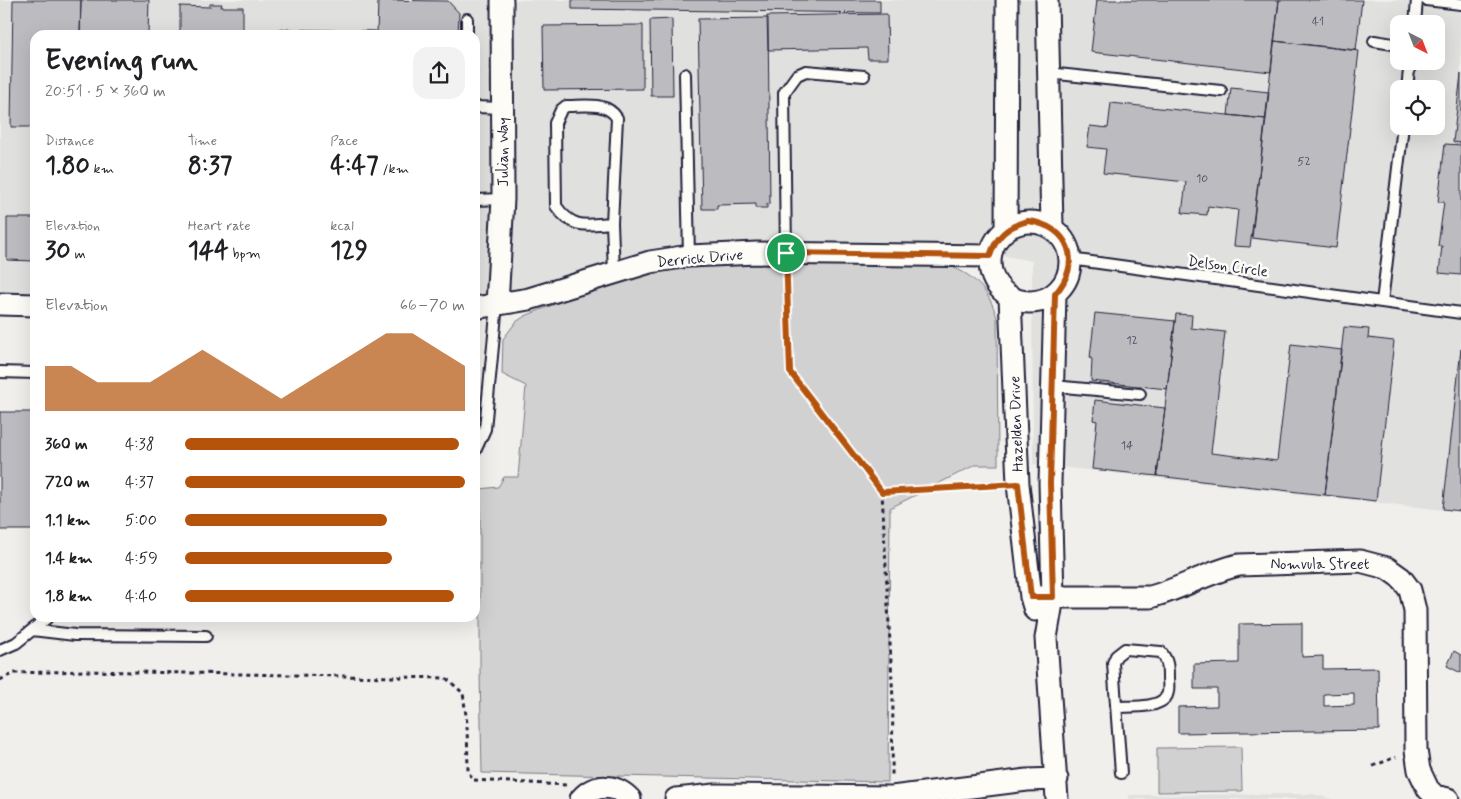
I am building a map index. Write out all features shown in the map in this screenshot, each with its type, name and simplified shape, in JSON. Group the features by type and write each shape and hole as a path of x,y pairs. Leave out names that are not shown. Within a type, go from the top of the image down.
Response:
{"street":[{"name":"Julian Way","path":"497,304 502,200 502,0"},
{"path":"1006,230 1007,0"},
{"path":"1047,0 1052,227"},
{"path":"1028,221 1052,227 1061,236 1068,246 1069,272 1064,284 1055,294 1041,301 1025,302 1010,297 998,286 991,272 990,256 998,238 1006,230 1016,224 1028,221"},
{"name":"Derrick Drive","path":"480,307 529,299 650,262 689,256 786,253 990,256"},
{"name":"Hazelden Drive","path":"1055,294 1051,440 1053,597 1046,638 1057,789"},
{"name":"Hazelden Drive","path":"1010,297 1018,484 1031,597 1046,638"},
{"path":"0,304 30,305"},
{"path":"1017,442 1051,440"},
{"name":"Nomvula Street","path":"1031,597 1150,597 1166,593 1220,569 1239,565 1360,561 1387,568 1401,578 1413,599 1415,619 1416,750 1419,770 1428,789 1435,796 1448,799"},
{"path":"676,799 715,795 892,797 1027,780 1057,789"},
{"path":"583,797 594,789 605,787 615,788 625,793 630,799"}],"lane":[{"path":"1416,15 1417,0"},
{"path":"1426,0 1461,4"},
{"path":"466,19 467,30"},
{"path":"1374,41 1390,44"},
{"path":"786,253 784,93 797,74 806,72 864,76"},
{"path":"1048,73 1221,91"},
{"path":"685,74 689,256"},
{"path":"612,223 580,226 563,216 556,206 556,123 561,110 566,106 607,108 614,112 617,118 612,223 614,272"},
{"path":"480,107 502,108"},
{"path":"1382,302 1402,135"},
{"path":"480,200 502,200"},
{"name":"Delson Circle","path":"1070,259 1461,313"},
{"path":"480,440 485,429 497,304"},
{"path":"0,372 30,372"},
{"path":"1053,386 1140,394"},
{"path":"0,650 16,643 42,622"},
{"path":"32,630 75,636 206,636"},
{"path":"1117,707 1154,704 1166,698 1168,692 1168,669 1166,658 1161,652 1125,648 1116,656 1114,663 1121,773"}],"path":[{"path":"786,253 790,372 882,492 893,700 892,797"},
{"path":"882,492 1018,484"},
{"path":"0,680 14,673 85,670 446,678 464,693 468,770 473,780 564,784 583,797"}],"shaded area":[{"path":"0,0 1461,0 1461,512 1033,464 1032,261 986,252 689,255 480,306 480,30 30,30 30,304 0,303"},
{"path":"944,264 963,272 978,284 989,299 997,318 998,465 975,465 890,508 888,782 482,773 480,489 498,487 504,477 518,477 526,386 502,374 503,339 516,322 525,316 613,281 656,271 700,265"},
{"path":"1241,747 1242,791 1157,792 1157,748"},
{"path":"1312,794 1333,799 1129,799 1129,795"}],"building":[{"path":"13,0 81,0 80,30 30,30 30,127 11,127"},
{"path":"81,0 149,0 148,30 80,30"},
{"path":"378,0 448,1 459,13 458,30 377,30"},
{"path":"572,0 880,0 880,13 572,9"},
{"path":"1097,0 1279,0 1271,72 1091,52"},
{"path":"1279,0 1362,0 1356,50 1274,41"},
{"path":"210,4 222,4 221,7 243,7 243,30 180,30 180,6 210,7"},
{"path":"887,14 888,59 868,59 867,48 768,50 767,16"},
{"path":"768,18 770,204 767,204 767,208 756,208 756,204 717,205 717,209 702,209 698,19"},
{"path":"672,19 673,96 651,96 650,20"},
{"path":"643,25 643,89 544,90 543,26"},
{"path":"278,29 327,30 278,30"},
{"path":"1274,41 1359,51 1336,248 1252,238"},
{"path":"1461,74 1461,143 1453,142"},
{"path":"1231,88 1269,92 1266,119 1228,115"},
{"path":"1111,103 1266,119 1250,247 1234,246 1238,210 1208,206 1207,215 1182,213 1186,182 1103,173 1106,149 1087,147 1090,126 1108,128"},
{"path":"1445,144 1461,145 1461,275 1439,273 1442,246 1438,246 1444,202 1438,202"},
{"path":"7,218 30,218 30,261 7,260"},
{"path":"1095,313 1175,321 1167,389 1091,381 1092,359 1090,358"},
{"path":"1176,314 1192,315 1191,328 1225,332 1211,453 1277,461 1291,344 1342,350 1325,495 1157,476"},
{"path":"1344,327 1369,329 1368,338 1394,341 1376,501 1325,495"},
{"path":"1461,349 1461,511 1443,509"},
{"path":"1095,400 1165,408 1157,476 1092,469 1097,421 1093,420"},
{"path":"0,412 30,412 30,530 0,530"},
{"path":"1302,623 1302,657 1323,656 1323,669 1378,668 1379,730 1178,733 1178,707 1217,706 1217,689 1194,689 1194,664 1239,663 1239,624","holes":["1354,693 1354,705 1324,706 1324,694"]},
{"path":"1454,651 1461,655 1461,673 1447,666"}],"route":[{"path":"1028,221 1052,227 1061,236 1068,246 1070,259 1069,272 1064,284 1055,294 1050,483 1053,597 1031,597 1018,484 882,492 790,372 786,253 990,256 993,246 1006,230 1016,224 1028,221"}]}
